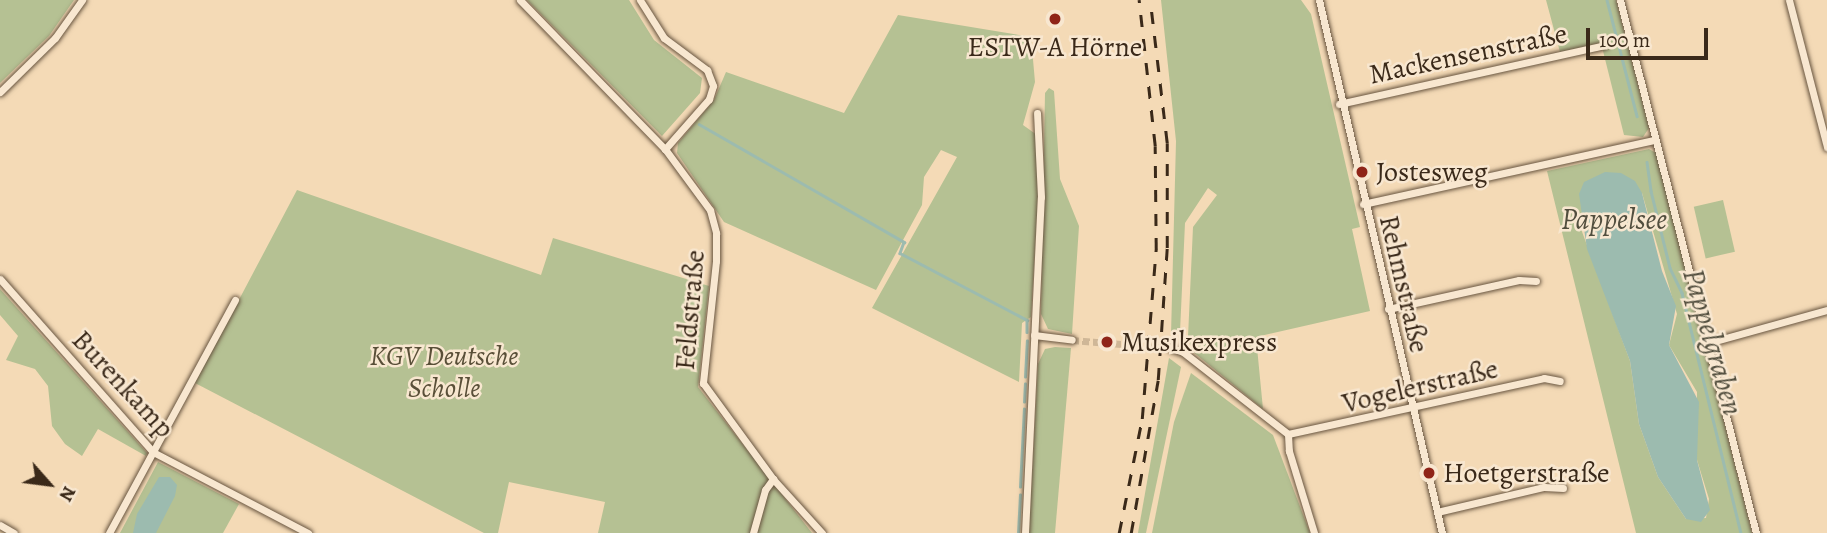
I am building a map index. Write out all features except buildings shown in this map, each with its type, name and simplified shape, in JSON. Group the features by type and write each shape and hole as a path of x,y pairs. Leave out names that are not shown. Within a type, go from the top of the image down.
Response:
{"street":[{"path":"0,92 55,38 82,0"},
{"name":"Feldstraße","path":"520,0 665,149 710,210 716,233 703,383 773,479 822,533"},
{"path":"640,0 664,38 707,70 713,86 709,99 665,149"},
{"path":"1620,0 1756,533"},
{"path":"1789,0 1827,147"},
{"name":"Rehmstraße","path":"1319,1 1339,104 1441,533"},
{"name":"Mackensenstraße","path":"1339,104 1605,45"},
{"path":"1025,533 1041,197 1037,113"},
{"path":"1363,204 1655,140"},
{"name":"Burenkamp","path":"0,279 153,452 308,533"},
{"path":"1388,309 1519,280 1536,281"},
{"path":"109,533 235,300"},
{"path":"1708,343 1827,310"},
{"path":"1034,335 1072,340"},
{"path":"1171,348 1183,352 1288,434 1289,452 1314,533"},
{"name":"Vogelerstraße","path":"1288,434 1544,379 1560,381"},
{"path":"753,533 765,490 773,479"},
{"path":"1437,512 1544,487 1563,488"},
{"path":"0,525 14,533"}],"green space":[{"path":"0,0 74,0 49,36 0,83"},
{"path":"527,0 629,0 654,40 702,78 700,93 662,136"},
{"path":"1161,0 1301,0 1311,14 1360,227 1352,229 1370,311 1256,337 1263,409 1192,351 1188,337 1193,227 1217,195 1208,188 1185,223 1180,332 1171,335 1176,141"},
{"path":"1546,0 1616,0 1649,128 1643,137 1624,135 1601,43 1560,52"},
{"path":"898,15 1031,37 1035,82 1023,125 1037,135 1038,197 1031,317 1022,323 1019,382 872,308 957,157 941,150 924,177 922,205 876,290 724,222 677,153 678,143 714,100 726,72 844,113"},
{"path":"1049,88 1054,91 1060,179 1079,226 1072,334 1048,329 1041,314 1045,93"},
{"path":"1649,149 1656,153 1752,533 1636,533 1547,171","holes":["1642,193 1677,314 1669,345 1697,392 1697,460 1709,499 1706,518 1686,519 1658,477 1639,424 1630,361 1581,229"]},
{"name":"KGV Deutsche Scholle","path":"297,190 541,275 553,238 709,286 698,387 812,533 598,533 605,502 509,482 498,533 484,533 195,383"},
{"path":"1723,200 1735,252 1706,258 1694,207"},
{"path":"0,289 147,453 146,456 98,429 82,456 65,444 52,426 48,386 35,369 6,360 18,336 0,315"},
{"path":"1071,348 1055,533 1029,533 1038,364 1045,349"},
{"path":"1169,358 1181,367 1146,533 1138,533"},
{"path":"1191,373 1273,435 1310,533 1152,533 1174,422"},
{"path":"158,462 239,504 223,533 120,533"}],"water":[{"name":"Pappelsee","path":"1605,172 1621,173 1635,181 1642,193 1662,271 1676,306 1669,345 1699,402 1697,460 1710,510 1701,522 1686,519 1658,477 1639,424 1630,361 1587,249 1579,194 1584,182"},
{"path":"159,477 170,477 177,485 175,496 156,533 133,533 137,514"}],"waterway":[{"name":"Pappelgraben","path":"1607,0 1637,116"},
{"path":"699,124 904,242 900,253 1027,320 1027,332"},
{"name":"Pappelgraben","path":"1647,162 1651,191 1670,268 1682,293 1741,533"},
{"path":"1025,377 1027,341"},
{"path":"1024,402 1025,384"},
{"path":"1020,487 1024,409"},
{"path":"1018,533 1020,495"}],"tunnel":[{"path":"1072,340 1171,348"}],"railway":[{"path":"1119,533 1142,419 1156,250 1155,146 1139,0"},
{"path":"1131,533 1158,380 1167,248 1167,143 1150,0"}],"place":[{"name":"ESTW-A Hörne","path":"1055,19"},
{"name":"Jostesweg","path":"1362,172"},
{"name":"Musikexpress","path":"1107,342"},
{"name":"Hoetgerstraße","path":"1429,473"}]}
